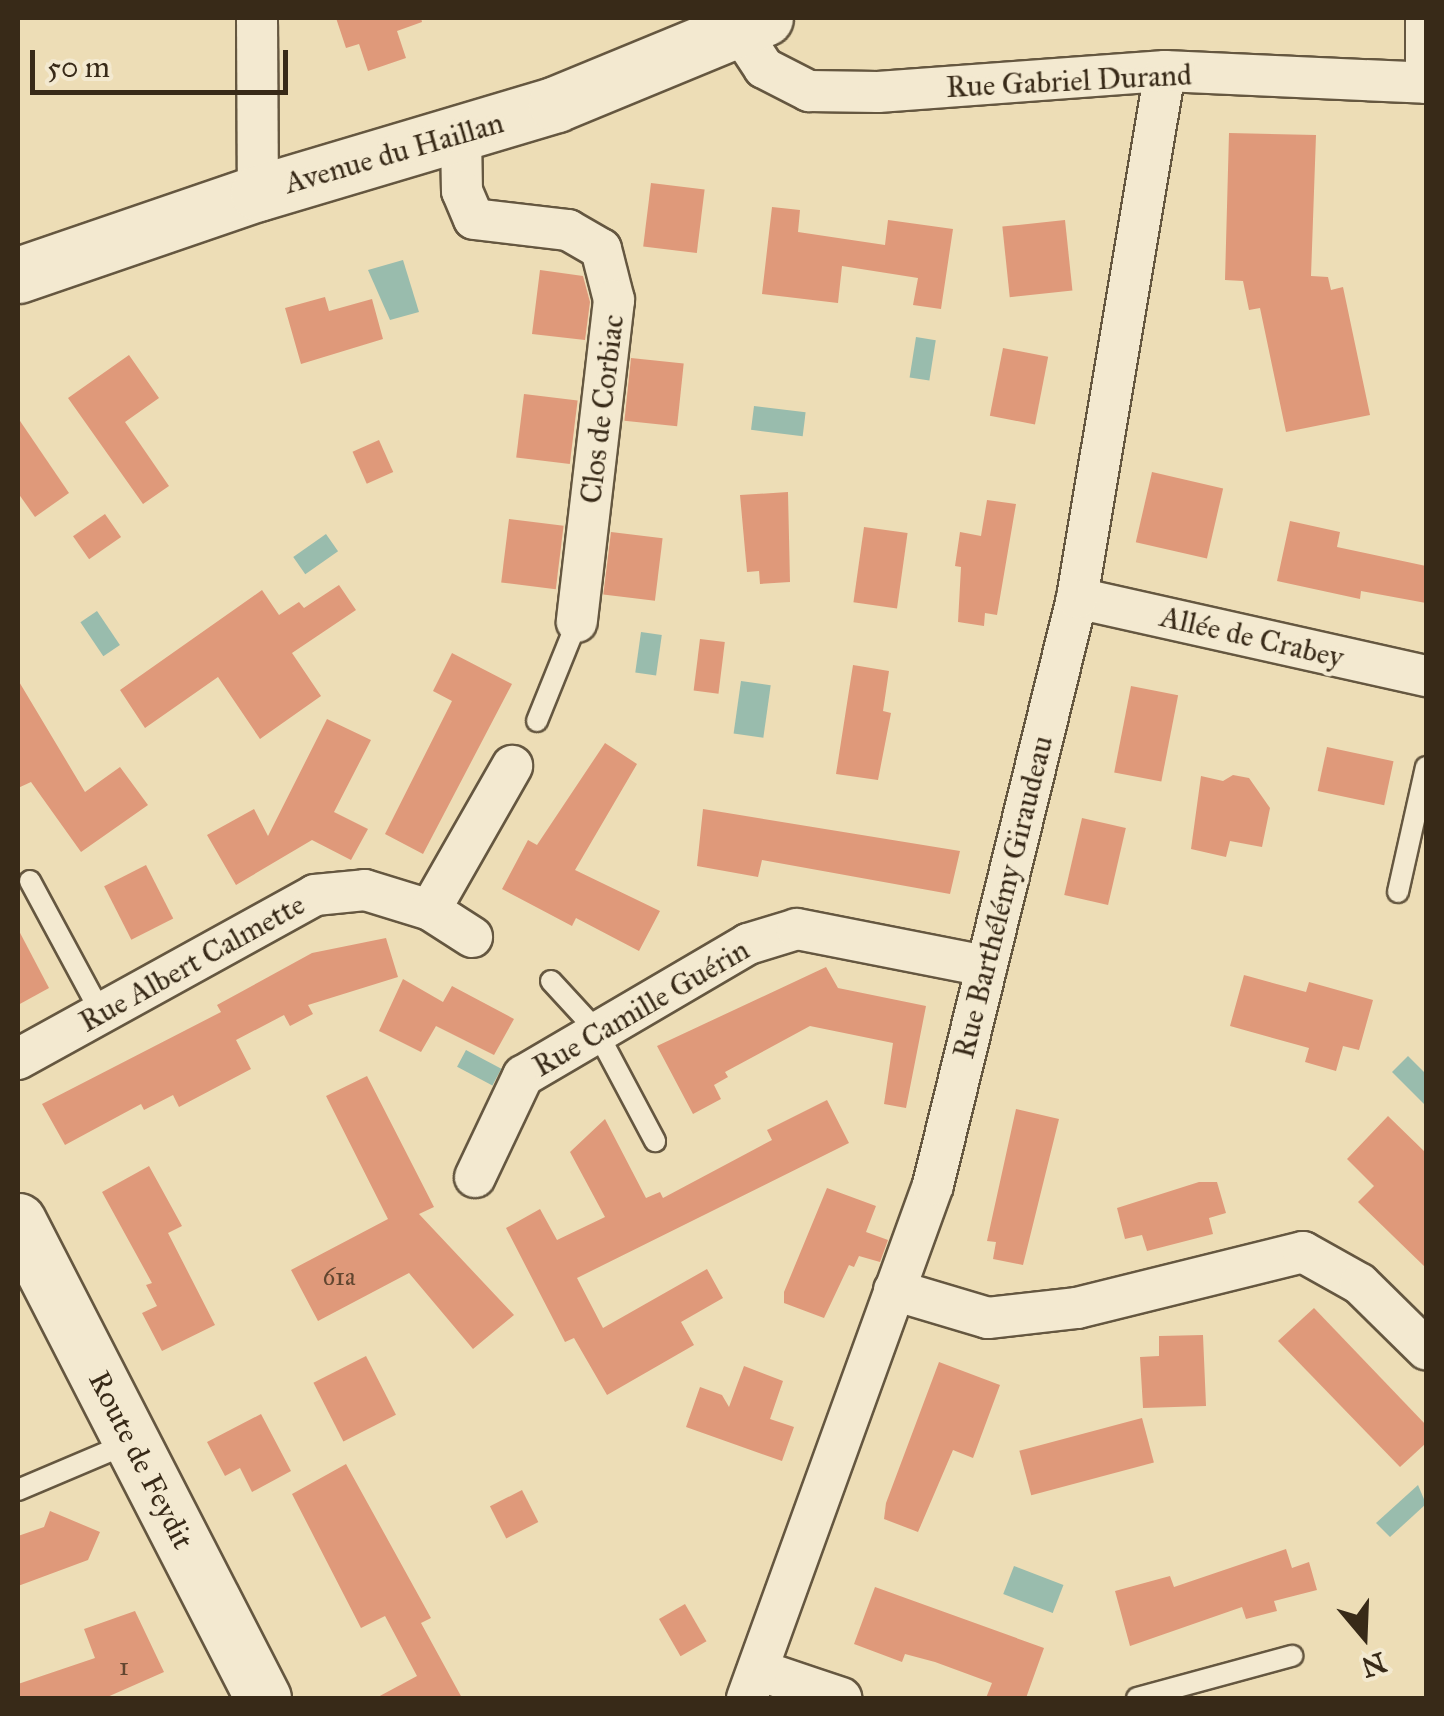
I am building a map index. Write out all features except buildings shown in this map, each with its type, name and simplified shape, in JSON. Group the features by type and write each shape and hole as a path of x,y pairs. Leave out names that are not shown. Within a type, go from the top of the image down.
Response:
{"street":[{"path":"257,18 258,193"},
{"path":"1426,18 1426,83"},
{"name":"Avenue du Haillan","path":"18,275 258,193 462,135 752,24"},
{"name":"Rue Gabriel Durand","path":"752,24 764,68 809,91 878,92 1165,71 1426,83"},
{"name":"Rue Barthélémy Giraudeau","path":"753,1684 934,1185 1077,598 1165,71"},
{"name":"Clos de Corbiac","path":"462,135 462,191 474,219 568,230 585,239 601,249 614,300 577,622"},
{"name":"Allée de Crabey","path":"1077,598 1426,676"},
{"path":"430,910 512,766"},
{"name":"Rue Albert Calmette","path":"18,1059 315,895 365,890 430,910 472,936"},
{"name":"Rue Camille Guérin","path":"475,1177 522,1076 748,944 797,929 986,966"},
{"name":"Route de Feydit","path":"18,1221 132,1441 250,1695"},
{"path":"894,1290 988,1318 1077,1308 1303,1252 1360,1284 1426,1349"},
{"path":"753,1684 841,1698"}],"lane":[{"name":"Clos de Corbiac","path":"537,721 577,622"},
{"path":"1398,892 1426,767"},
{"path":"30,881 101,1014"},
{"path":"551,981 596,1030 656,1142"},
{"path":"18,1490 132,1441"},
{"path":"1137,1698 1292,1656"}],"shaded area":[{"path":"403,260 419,312 390,320 368,270"},
{"path":"916,337 936,340 929,381 910,377"},
{"path":"754,406 806,412 803,436 751,430"},
{"path":"326,534 338,551 305,574 293,557"},
{"path":"97,611 120,645 103,656 80,622"},
{"path":"641,632 662,635 656,676 635,673"},
{"path":"741,681 771,685 763,738 734,733"},
{"path":"466,1050 501,1069 492,1086 457,1067"},
{"path":"1408,1056 1426,1074 1425,1105 1392,1072"},
{"path":"1418,1485 1426,1504 1390,1537 1376,1523"},
{"path":"1014,1566 1063,1585 1053,1613 1003,1594"}]}
